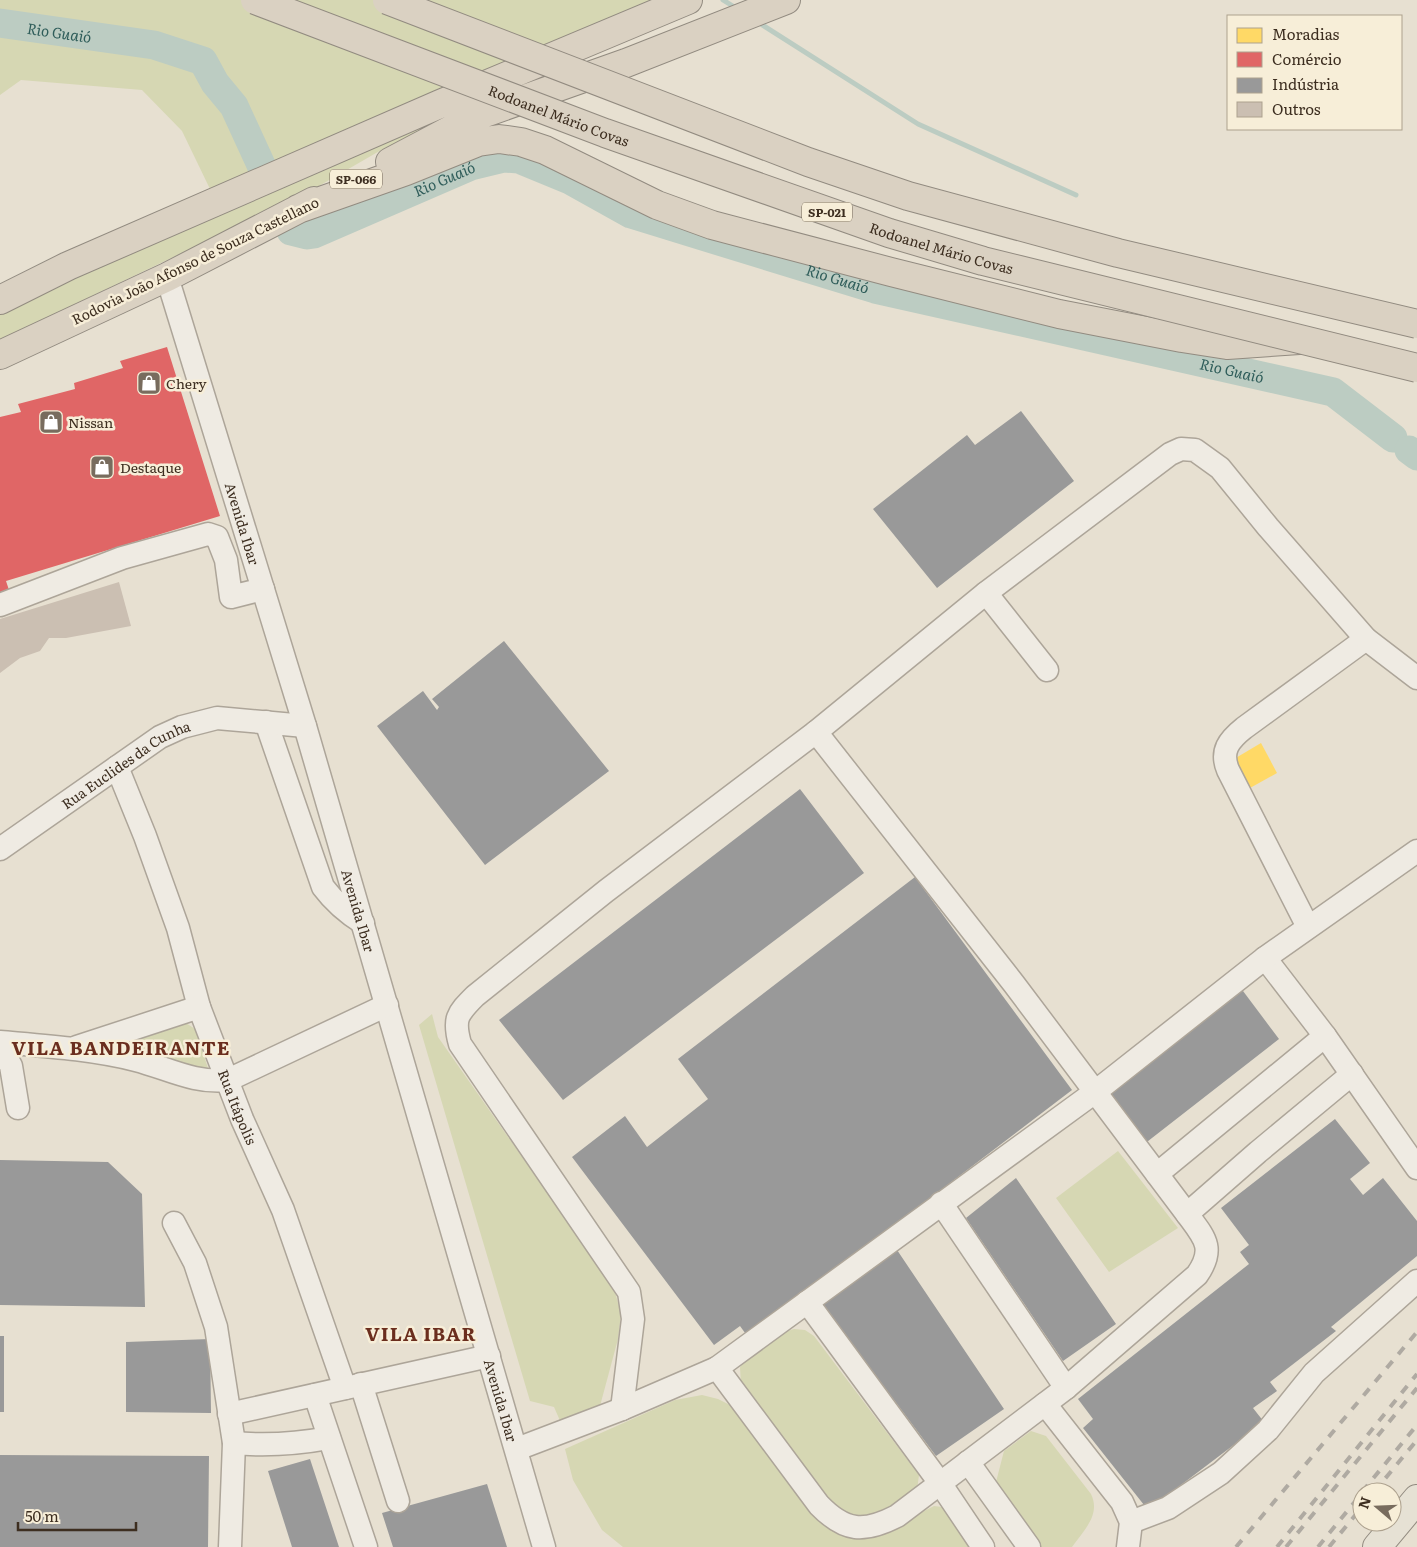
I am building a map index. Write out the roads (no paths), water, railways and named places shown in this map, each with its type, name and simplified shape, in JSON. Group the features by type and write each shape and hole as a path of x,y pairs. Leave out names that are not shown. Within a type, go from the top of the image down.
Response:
{"highway":[{"name":"Rodoanel Mário Covas","path":"255,0 605,133 889,233 983,261 1417,368"},
{"path":"387,0 808,162 908,196 1118,253 1417,324"},
{"name":"SP-066","path":"0,300 68,266 431,107 688,0"},
{"name":"Rodovia João Afonso de Souza Castellano","path":"0,355 167,277 480,115 626,63 785,0"},
{"path":"298,209 406,171 460,148 478,142 499,139 520,142 545,150 657,205 712,225 1060,314 1137,330 1227,344 1299,340"}],"main road":[{"path":"1377,1547 1417,1499"}],"street":[{"name":"Avenida Ibar","path":"167,277 305,726 544,1547"},
{"path":"622,1409 633,1319 629,1292 460,1044 456,1030 457,1018 461,1009 475,996 606,891 816,732 986,593 1170,454 1181,449 1188,448 1207,457 1220,468 1268,527 1366,639 1417,678"},
{"path":"0,605 122,558 208,534 217,536 226,560 231,597 263,589"},
{"path":"986,593 1047,670"},
{"path":"1308,927 1228,770 1224,753 1232,738 1244,728 1366,639"},
{"name":"Rua Euclides da Cunha","path":"0,849 160,737 202,721 217,718 305,726"},
{"path":"266,722 323,887 347,913 363,923"},
{"path":"717,1368 819,1505 832,1518 850,1527 879,1525 897,1516 1066,1388 1197,1275 1206,1260 1207,1245 1187,1214 1008,976 816,732"},
{"name":"Rua Itápolis","path":"117,766 146,836 174,919 200,1007 242,1119 283,1210 398,1501"},
{"path":"517,1449 622,1409 717,1368 1094,1092 1265,958 1417,851"},
{"path":"1265,958 1325,1036 1417,1168"},
{"path":"0,1043 72,1049 136,1060 205,1081 228,1080 387,1005"},
{"path":"72,1049 200,1007"},
{"path":"1157,1174 1325,1036"},
{"path":"0,1043 11,1066 18,1108"},
{"path":"1187,1214 1352,1074"},
{"path":"941,1203 1066,1388"},
{"path":"174,1223 195,1264 216,1327 234,1442 230,1547"},
{"path":"1131,1522 1168,1508 1221,1473 1268,1430 1314,1373 1417,1281"},
{"path":"806,1302 940,1483 984,1547"},
{"path":"229,1414 489,1356"},
{"path":"316,1396 366,1547"},
{"path":"1045,1404 1122,1502 1131,1522 1128,1547"},
{"path":"234,1442 268,1446 296,1444 330,1438"},
{"path":"968,1462 1029,1547"}],"waterway":[{"path":"723,0 739,10"},
{"path":"756,21 918,124 1076,195"},
{"name":"Rio Guaió","path":"0,23 154,45 203,61 215,83 234,106 262,167"},
{"name":"Rio Guaió","path":"291,231 307,235 314,234 471,166 504,158 519,159 570,180 631,214 875,289 1333,392 1393,438"},
{"name":"Rio Guaió","path":"1409,450 1417,456"}],"railway":[{"path":"1236,1547 1417,1332"},
{"path":"1277,1547 1417,1374"},
{"path":"1286,1547 1417,1388"},
{"path":"1370,1482 1417,1425"},
{"path":"1382,1482 1417,1440"},
{"path":"1318,1547 1352,1505"},
{"path":"1329,1547 1352,1519"}],"place":[{"name":"Chery","path":"149,383"},
{"name":"Nissan","path":"51,422"},
{"name":"Destaque","path":"102,467"}],"district":[{"name":"VILA BANDEIRANTE","path":"121,1047"},
{"name":"VILA IBAR","path":"421,1333"}]}
